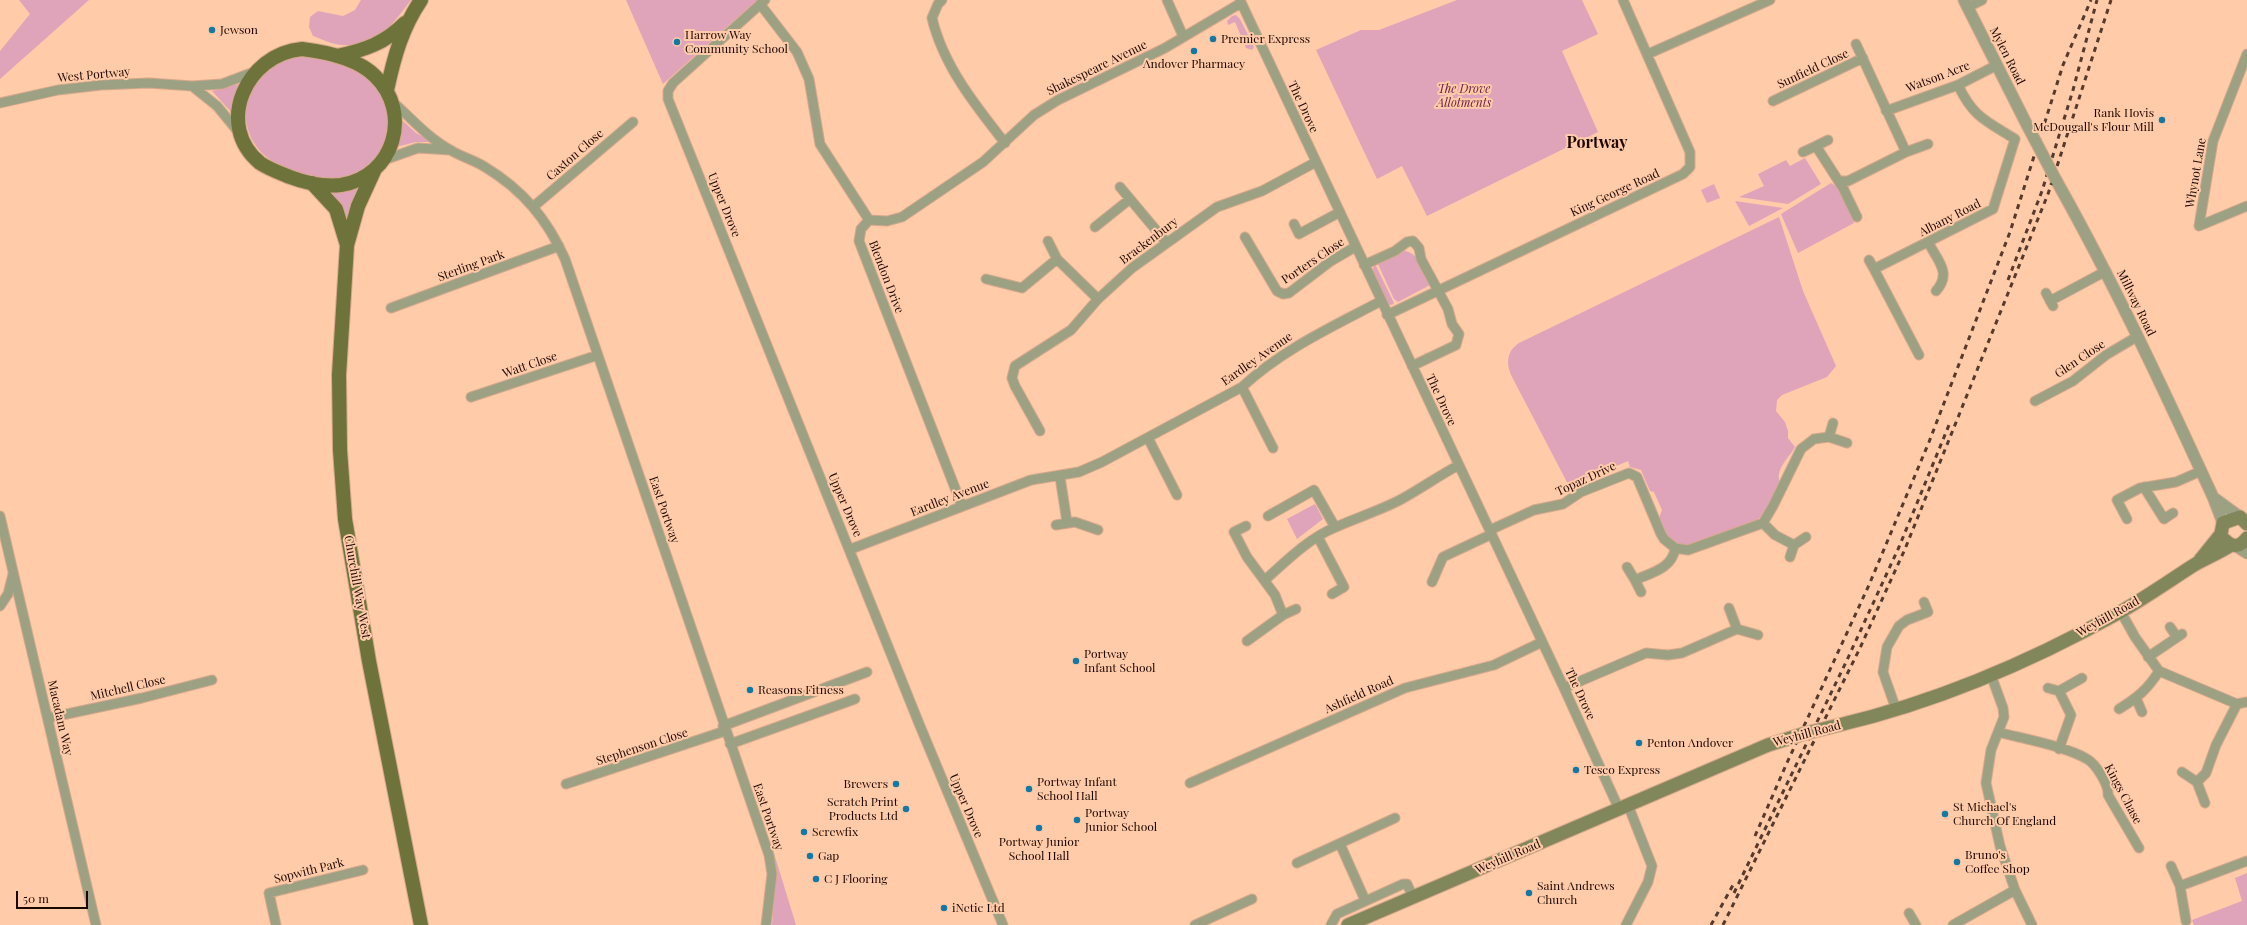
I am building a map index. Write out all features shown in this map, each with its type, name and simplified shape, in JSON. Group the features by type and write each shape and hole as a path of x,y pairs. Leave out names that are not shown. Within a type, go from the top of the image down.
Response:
{"main road":[{"name":"Churchill Way West","path":"337,56 361,51 382,42 393,35 409,18 421,0"},
{"name":"Churchill Way West","path":"409,18 393,59 390,96 394,129 384,160 374,171 358,206 346,245 338,375 340,450 345,519 367,646 421,925"},
{"name":"Churchill Way West","path":"374,171 347,184 328,186 312,183 280,173 261,163 250,151 242,136 240,105 244,87 254,72 269,59 294,50 319,51 337,56 368,71 390,96"},
{"name":"Churchill Way West","path":"312,183 336,209 346,245"},
{"path":"2238,548 2222,528 2244,519"},
{"name":"Weyhill Road","path":"2196,564 2222,528"},
{"name":"Weyhill Road","path":"1348,925 1768,745 1896,709 1991,675 2071,638 2121,612 2196,564 2238,548 2247,538"}],"street":[{"path":"942,0 932,18 949,61 978,110 1005,143"},
{"path":"1167,0 1183,36"},
{"name":"King George Road","path":"1388,315 1437,290 1687,171 1692,162 1690,152 1623,0"},
{"path":"1648,54 1770,0"},
{"path":"1966,3 1982,0"},
{"name":"Shakespeare Avenue","path":"869,220 887,220 902,217 983,162 1034,115 1058,100 1165,48 1240,1"},
{"name":"The Drove","path":"1240,1 1542,642 1652,866 1648,882 1626,925"},
{"path":"762,2 797,52 809,79 820,144 869,220"},
{"name":"Upper Drove","path":"762,2 673,83 667,94 851,549 920,726 1003,925"},
{"name":"Mylen Road","path":"1966,3 2027,125"},
{"name":"Sunfield Close","path":"1856,44 1886,111"},
{"name":"Whynot Lane","path":"2247,54 2213,141 2199,226 2247,206"},
{"name":"Sunfield Close","path":"1773,101 1863,58"},
{"name":"Watson Acre","path":"1886,111 1958,84 1997,65"},
{"name":"West Portway","path":"0,103 58,90 87,86 149,83 192,86 222,84 254,72"},
{"name":"Albany Road","path":"1874,269 1993,210 2015,140 1978,116 1967,104 1958,84"},
{"path":"192,86 217,106 242,136"},
{"path":"390,96 420,128 451,151"},
{"path":"1886,111 1906,152"},
{"name":"Caxton Close","path":"533,207 633,122"},
{"name":"Millway Road","path":"2027,125 2106,271 2138,336 2213,497 2222,528"},
{"path":"1803,152 1828,140"},
{"path":"1838,181 1848,181 1906,152 1928,144"},
{"path":"1816,146 1838,181 1857,217"},
{"path":"384,160 418,148 451,151"},
{"name":"East Portway","path":"451,151 498,175 533,207 548,224 559,246 598,355 771,864 772,874 766,925"},
{"name":"Brackenbury","path":"1040,431 1015,386 1012,378 1015,366 1071,330 1098,298 1132,268 1166,242 1217,207 1262,191 1316,162"},
{"path":"1120,187 1166,242"},
{"path":"1095,227 1130,199"},
{"path":"1294,224 1299,234 1340,212"},
{"name":"Blendon Drive","path":"869,220 861,229 860,241 962,506"},
{"name":"Porters Close","path":"1245,237 1277,291 1283,294 1289,293 1331,261 1355,247"},
{"path":"1048,241 1057,259 1098,298"},
{"path":"1364,265 1395,251 1407,242 1413,241 1419,248 1421,258 1448,310 1452,324 1459,334 1459,340 1456,345 1412,366"},
{"path":"1928,242 1944,272 1942,284 1936,291"},
{"name":"Sterling Park","path":"391,308 559,246"},
{"path":"986,279 1022,288 1057,259"},
{"path":"1869,260 1919,355"},
{"path":"2050,300 2106,271"},
{"name":"Eardley Avenue","path":"851,549 1032,480 1060,477 1079,472 1148,438 1242,387 1261,370 1305,341 1381,301"},
{"name":"Glen Close","path":"2035,401 2073,380 2106,355 2138,336"},
{"name":"Watt Close","path":"471,398 598,355"},
{"path":"1242,387 1273,448"},
{"path":"1829,437 1834,423"},
{"path":"1635,580 1666,566 1675,556 1675,548 1688,550 1763,523 1801,449 1814,439 1829,437 1847,443"},
{"path":"1148,438 1177,495"},
{"path":"1265,580 1318,537 1335,527 1377,512 1409,496 1438,475 1459,465"},
{"path":"2127,519 2117,500 2144,487 2176,482 2201,471"},
{"name":"Topaz Drive","path":"1432,582 1443,557 1534,510 1563,504 1581,492 1629,473 1637,477 1664,539 1675,548"},
{"path":"1060,477 1067,522"},
{"path":"2144,487 2164,519 2173,513"},
{"path":"1268,516 1314,490 1335,527"},
{"name":"Millway Road","path":"2213,497 2244,519"},
{"name":"Macadam Way","path":"0,516 96,925"},
{"path":"1056,525 1067,522 1075,522 1098,530"},
{"path":"1763,523 1775,534 1794,545"},
{"path":"1246,526 1231,533 1275,595 1283,614"},
{"path":"1318,537 1347,590 1332,594"},
{"path":"1790,557 1794,545 1806,537"},
{"path":"1627,567 1641,592"},
{"path":"0,606 8,594 13,573"},
{"path":"1896,709 1883,672 1887,646 1898,626 1907,620 1928,612 1924,602"},
{"path":"1729,608 1737,629"},
{"path":"1247,641 1283,614 1296,609"},
{"path":"2121,612 2148,657 2159,671 2237,704 2247,702"},
{"path":"2148,657 2179,636 2170,627"},
{"path":"1564,688 1646,652 1682,653 1737,629 1758,635"},
{"name":"Ashfield Road","path":"1190,783 1405,688 1494,665 1542,642"},
{"path":"2119,709 2150,687 2159,671"},
{"name":"Stephenson Close","path":"566,784 724,728 867,672"},
{"path":"1991,675 2004,708 2004,717 1991,750 1986,783 2000,846 2015,890 2032,925"},
{"path":"2048,688 2059,691 2082,678"},
{"name":"Mitchell Close","path":"48,718 142,698 212,680"},
{"path":"2059,691 2071,715 2059,749"},
{"path":"2136,698 2142,712"},
{"path":"730,744 855,699"},
{"path":"2197,782 2206,773 2216,745 2237,704"},
{"name":"Kings Chase","path":"1998,732 2059,749 2087,759 2094,765 2108,789 2108,795 2139,848"},
{"path":"2182,772 2197,782 2205,803"},
{"path":"1297,863 1395,818"},
{"path":"1340,844 1365,900"},
{"path":"2180,886 2247,861"},
{"path":"2171,866 2180,886 2186,921"},
{"name":"Sopwith Park","path":"276,925 269,893 363,870"},
{"path":"1330,925 1337,914 1403,884 1407,884 1413,896"},
{"path":"1953,925 2015,890"},
{"path":"1195,925 1252,899"},
{"path":"1908,913 1916,925"}],"green space":[{"path":"19,0 89,0 0,79 0,51 30,14"},
{"path":"361,0 411,0 391,25 375,38 365,42 355,45 339,45 313,36 309,27 310,17 318,11 343,16 355,10"},
{"name":"Harrow Way Community School","path":"626,0 757,0 663,84"},
{"name":"The Drove Allotments","path":"1457,0 1582,0 1598,34 1562,51 1598,132 1427,216 1402,166 1377,179 1316,50 1361,30 1379,30"},
{"path":"1236,15 1240,19 1254,47 1252,50 1246,48 1235,22 1228,25 1227,21 1232,16"},
{"path":"300,56 343,64 359,71 375,85 382,95 388,119 388,131 385,143 379,154 371,163 362,170 345,178 325,179 313,177 288,169 277,164 261,152 251,137 246,120 246,102 253,83 279,60"},
{"path":"240,84 232,113 212,91"},
{"path":"402,120 416,133 429,140 428,142 416,142 396,147"},
{"path":"1805,158 1821,184 1788,204 1739,197 1764,186 1758,174 1786,160 1790,166"},
{"path":"1831,183 1839,188 1854,223 1798,253 1781,214"},
{"path":"1714,184 1720,198 1707,203 1701,190"},
{"path":"360,185 347,224 344,211 331,192"},
{"path":"1735,201 1783,208 1749,226"},
{"path":"1779,217 1803,291 1836,366 1827,377 1782,395 1777,400 1776,411 1785,422 1788,431 1788,438 1795,447 1780,469 1779,479 1781,484 1763,515 1753,523 1691,546 1677,545 1667,537 1659,518 1662,510 1654,492 1650,491 1641,470 1630,467 1628,461 1569,486 1511,375 1508,366 1510,353 1519,343"},
{"path":"1399,251 1406,251 1415,257 1422,267 1430,285 1398,302 1394,299 1377,262"},
{"path":"1375,264 1394,303 1392,305 1388,304 1372,271"},
{"path":"1315,504 1323,519 1297,539 1287,519"},
{"path":"769,837 796,925 772,925 776,871"},
{"path":"2247,873 2247,925 2194,925 2192,920 2242,901 2235,878"}],"railway":[{"path":"1755,836 1869,585 1929,442 2010,232 2063,65 2091,0"},
{"path":"2008,280 2042,191 2073,90 2097,0"},
{"path":"1723,925 1860,648 1905,549 2048,194 2111,0"},
{"path":"1734,893 1847,660 1899,547 1949,425"},
{"path":"1711,925 1733,885"}],"place":[{"name":"Jewson","path":"212,30"},
{"name":"Premier Express","path":"1213,39"},
{"name":"Harrow Way Community School","path":"677,42"},
{"name":"Andover Pharmacy","path":"1194,51"},
{"name":"Rank Hovis McDougall's Flour Mill","path":"2162,120"},
{"name":"Portway Infant School","path":"1076,661"},
{"name":"Reasons Fitness","path":"750,690"},
{"name":"Penton Andover","path":"1639,743"},
{"name":"Tesco Express","path":"1576,770"},
{"name":"Brewers","path":"896,784"},
{"name":"Portway Infant School Hall","path":"1029,789"},
{"name":"Scratch Print Products Ltd","path":"906,809"},
{"name":"St Michael's Church Of England","path":"1945,814"},
{"name":"Portway Junior School","path":"1077,820"},
{"name":"Portway Junior School Hall","path":"1039,828"},
{"name":"Screwfix","path":"804,832"},
{"name":"Gap","path":"810,856"},
{"name":"Bruno's Coffee Shop","path":"1957,862"},
{"name":"C J Flooring","path":"816,879"},
{"name":"Saint Andrews Church","path":"1529,893"},
{"name":"iNetic Ltd","path":"944,908"}],"district":[{"name":"Portway","path":"1597,143"}]}
